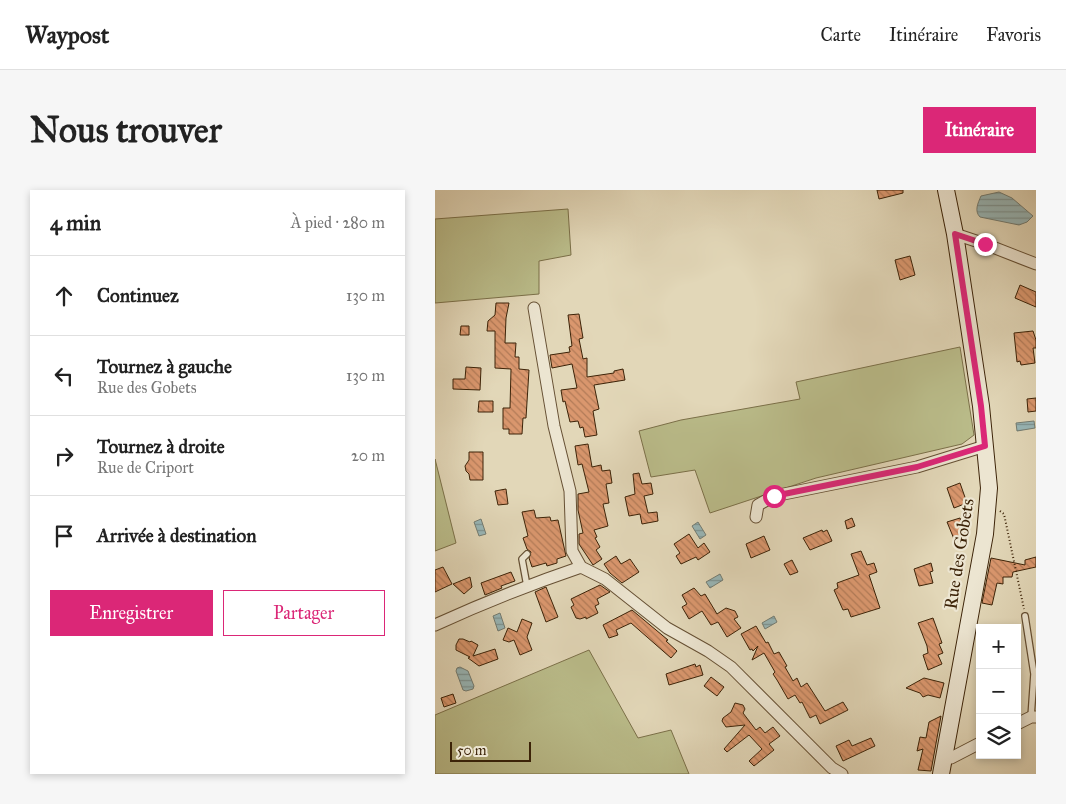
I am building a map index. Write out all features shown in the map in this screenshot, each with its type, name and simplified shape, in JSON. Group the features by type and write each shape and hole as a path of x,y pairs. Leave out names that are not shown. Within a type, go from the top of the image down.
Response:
{"main road":[{"name":"Rue des Gobets","path":"941,774 985,534 989,488 981,406 955,234 946,190"}],"street":[{"path":"955,234 1036,264"},
{"path":"534,308 554,426 571,491 572,551 581,567 605,579 667,628 708,651 731,667 832,768 842,774"},
{"path":"756,517 758,505 774,496 917,467 985,446"},
{"path":"435,625 475,606 581,567"},
{"path":"1021,722 1033,717"},
{"path":"944,757 951,758 976,745"}],"lane":[{"path":"527,554 522,559 527,586"},
{"path":"1025,616 1034,674 1033,717"}],"path":[{"path":"988,502 1004,514 1025,616"}],"green space":[{"path":"568,209 571,255 539,261 539,294 435,303 435,219"},
{"path":"960,347 974,435 962,444 816,478 710,513 695,470 651,477 639,431 681,420 800,399 796,382"},
{"path":"435,459 456,543 435,551"},
{"path":"589,650 638,738 671,730 689,774 435,774 435,715"}],"water":[{"path":"999,192 1012,198 1033,216 1027,222 1019,225 980,217 977,210 981,196"},
{"path":"1034,421 1035,428 1017,431 1016,423"},
{"path":"481,519 486,534 479,536 474,522"},
{"path":"698,522 706,535 700,539 692,526"},
{"path":"720,574 723,580 710,588 706,582"},
{"path":"500,613 505,628 498,631 493,616"},
{"path":"774,616 777,622 765,629 762,623"},
{"path":"460,667 468,671 474,686 473,689 463,690 456,671"}],"building":[{"path":"877,190 903,190 903,193 879,199"},
{"path":"910,256 915,275 900,280 895,260"},
{"path":"1020,285 1036,292 1036,307 1015,298"},
{"path":"496,303 509,303 505,343 516,343 515,357 519,357 519,369 529,370 526,418 523,418 522,434 509,434 509,429 503,429 503,408 510,408 511,369 495,368 495,331 487,331 488,321 495,315"},
{"path":"579,314 583,338 579,339 583,359 587,358 587,377 614,373 614,371 623,369 625,380 594,385 599,409 593,411 597,435 585,437 583,427 580,428 578,421 570,422 565,401 563,402 561,390 577,388 572,364 552,368 550,355 570,352 569,347 572,346 568,315"},
{"path":"461,326 469,326 469,335 460,335"},
{"path":"1033,331 1036,340 1036,348 1033,348 1035,363 1021,365 1020,361 1017,362 1014,333"},
{"path":"466,367 481,368 480,390 453,389 453,379 465,379"},
{"path":"1036,398 1036,411 1028,412 1027,399"},
{"path":"479,401 493,401 493,412 478,412"},
{"path":"588,444 592,467 601,465 602,471 610,470 612,483 606,484 609,503 603,504 608,526 594,530 597,537 595,538 600,547 596,550 602,559 593,565 579,544 579,534 583,533 578,510 578,494 589,492 582,464 578,465 575,446"},
{"path":"469,452 483,452 483,480 470,480 465,466 469,460"},
{"path":"639,473 642,484 651,483 653,494 644,496 648,513 657,512 658,521 642,524 640,514 629,516 625,497 635,494 633,474"},
{"path":"960,483 967,503 954,508 947,488"},
{"path":"506,489 508,504 498,505 495,491"},
{"path":"534,510 536,518 550,517 551,521 558,520 566,556 557,559 557,563 547,566 546,563 532,567 529,558 531,552 527,549 523,538 528,536 522,512"},
{"path":"852,518 855,526 847,529 845,521"},
{"path":"960,518 967,535 954,539 947,522"},
{"path":"822,530 823,532 827,530 832,541 810,550 803,538"},
{"path":"689,534 698,548 704,543 710,552 698,560 696,557 681,564 676,556 680,553 674,544"},
{"path":"764,536 770,550 751,558 746,544"},
{"path":"861,551 867,565 874,563 877,572 869,575 880,608 851,617 848,609 843,610 834,590 838,588 837,583 859,575 851,554"},
{"path":"616,556 621,564 630,559 639,572 622,583 610,573 604,564"},
{"path":"1036,557 1036,567 1013,572 1012,577 1003,577 1003,584 997,583 992,605 982,603 991,558 1025,565 1025,560"},
{"path":"792,560 798,572 790,575 784,564"},
{"path":"931,563 933,571 930,572 933,583 919,586 914,569"},
{"path":"443,567 452,584 435,592 435,570"},
{"path":"511,572 515,581 485,595 481,583"},
{"path":"470,577 472,587 464,594 453,584"},
{"path":"600,585 610,592 597,599 599,604 595,606 598,613 586,619 586,617 576,618 571,607 574,605 571,599"},
{"path":"546,587 558,617 546,622 535,592"},
{"path":"694,588 701,596 705,594 717,614 726,608 735,611 738,617 734,619 741,628 727,637 718,622 711,625 702,611 689,619 682,607 687,604 682,595"},
{"path":"632,610 668,640 666,641 677,651 671,658 631,623 616,630 618,635 609,638 603,625"},
{"path":"933,618 942,643 939,644 943,653 938,655 942,664 928,670 923,655 928,653 927,646 918,623"},
{"path":"522,619 532,623 527,637 532,650 520,655 514,640 509,642 503,640 508,628 517,632"},
{"path":"756,626 774,654 779,652 793,681 797,678 801,687 807,683 825,711 843,702 848,710 820,724 816,715 810,718 802,702 800,703 795,695 788,699 773,674 775,672 764,653 752,660 758,646 753,651 752,649 750,650 741,634"},
{"path":"459,639 471,641 478,645 473,656 495,649 498,659 479,666 468,658 470,657 456,650"},
{"path":"695,664 696,667 700,665 703,675 669,685 666,674"},
{"path":"711,677 724,687 717,696 704,686"},
{"path":"924,678 944,683 940,698 928,695 923,697 920,693 906,688"},
{"path":"453,694 456,703 444,707 441,698"},
{"path":"735,703 743,705 745,709 743,713 756,730 760,727 765,733 773,727 780,736 769,744 774,750 754,766 749,761 762,749 749,735 727,752 724,749 745,725 726,727 722,721 731,712"},
{"path":"941,716 931,771 918,770 923,749 917,751 920,737 926,738 929,722"},
{"path":"871,738 875,746 843,761 836,746 849,740 852,746"}],"route":[{"path":"774,496 917,467 985,446 981,406 955,234 985,244"}]}
